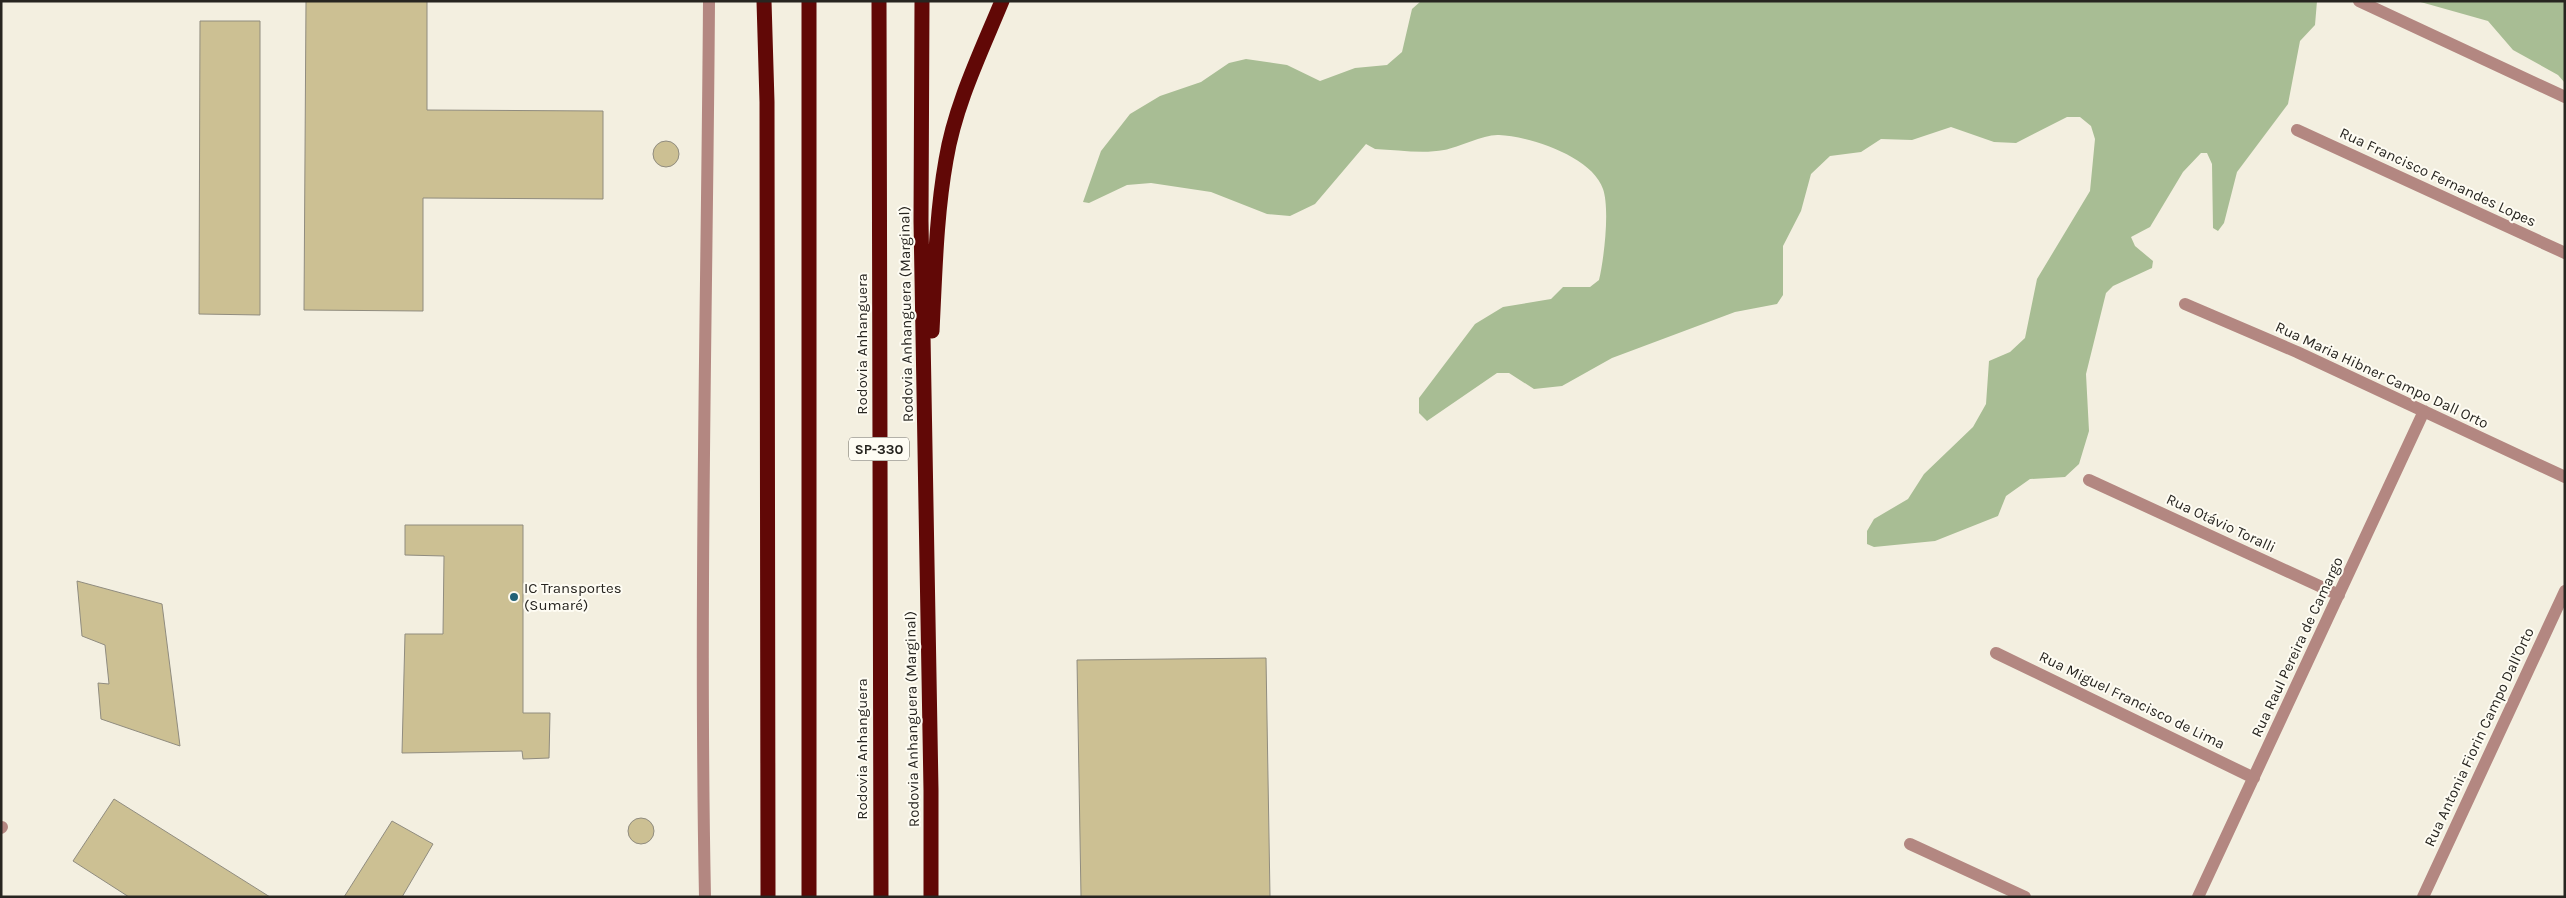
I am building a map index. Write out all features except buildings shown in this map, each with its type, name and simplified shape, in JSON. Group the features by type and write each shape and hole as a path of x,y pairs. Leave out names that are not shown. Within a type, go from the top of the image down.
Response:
{"highway":[{"path":"764,1 767,102 768,897"},
{"path":"809,1 809,897"},
{"name":"Rodovia Anhanguera","path":"879,1 881,897"},
{"name":"Rodovia Anhanguera (Marginal)","path":"922,1 921,222 931,790 931,897"},
{"path":"926,480 936,259 946,159 965,90 1002,1"}],"street":[{"path":"705,897 702,744 702,512 709,1"},
{"path":"2359,1 2563,95"},
{"name":"Rua Francisco Fernandes Lopes","path":"2298,130 2565,253"},
{"name":"Rua Maria Hibner Campo Dall Orto","path":"2185,304 2297,352 2565,477"},
{"name":"Rua Raul Pereira de Camargo","path":"2198,897 2424,411"},
{"name":"Rua Otávio Toralli","path":"2089,480 2339,595"},
{"name":"Rua Antonia Fiorin Campo Dall'Orto","path":"2423,897 2565,591"},
{"name":"Rua Miguel Francisco de Lima","path":"1996,653 2254,778"},
{"path":"1910,844 2025,897"}],"green space":[{"path":"1421,1 2317,1 2315,25 2300,41 2288,104 2237,172 2224,223 2218,231 2213,228 2212,164 2207,153 2201,153 2183,172 2150,227 2131,237 2135,246 2153,261 2152,268 2113,286 2106,293 2086,374 2089,431 2079,464 2065,477 2030,479 2006,496 1998,516 1935,541 1874,547 1867,544 1867,531 1874,519 1908,499 1924,474 1973,427 1986,404 1989,361 2010,352 2025,338 2037,279 2090,191 2095,139 2091,126 2080,117 2067,117 2016,143 1994,142 1951,127 1912,140 1881,139 1861,152 1830,156 1811,174 1801,211 1783,246 1783,295 1777,304 1735,312 1612,358 1562,386 1534,389 1509,373 1497,373 1427,421 1419,413 1419,398 1475,324 1503,307 1551,299 1563,287 1590,287 1599,280 1605,234 1605,198 1597,178 1587,167 1574,158 1559,150 1527,139 1499,135 1486,136 1436,151 1419,152 1375,149 1366,144 1315,204 1290,216 1267,214 1211,192 1151,183 1127,185 1089,203 1083,202 1101,151 1130,114 1160,96 1201,82 1229,63 1246,59 1287,65 1320,81 1355,68 1387,65 1402,52 1412,9"},
{"path":"2417,1 2565,1 2565,83 2558,75 2513,50 2488,21"}],"place":[{"name":"IC Transportes (Sumaré)","path":"514,597"}]}
